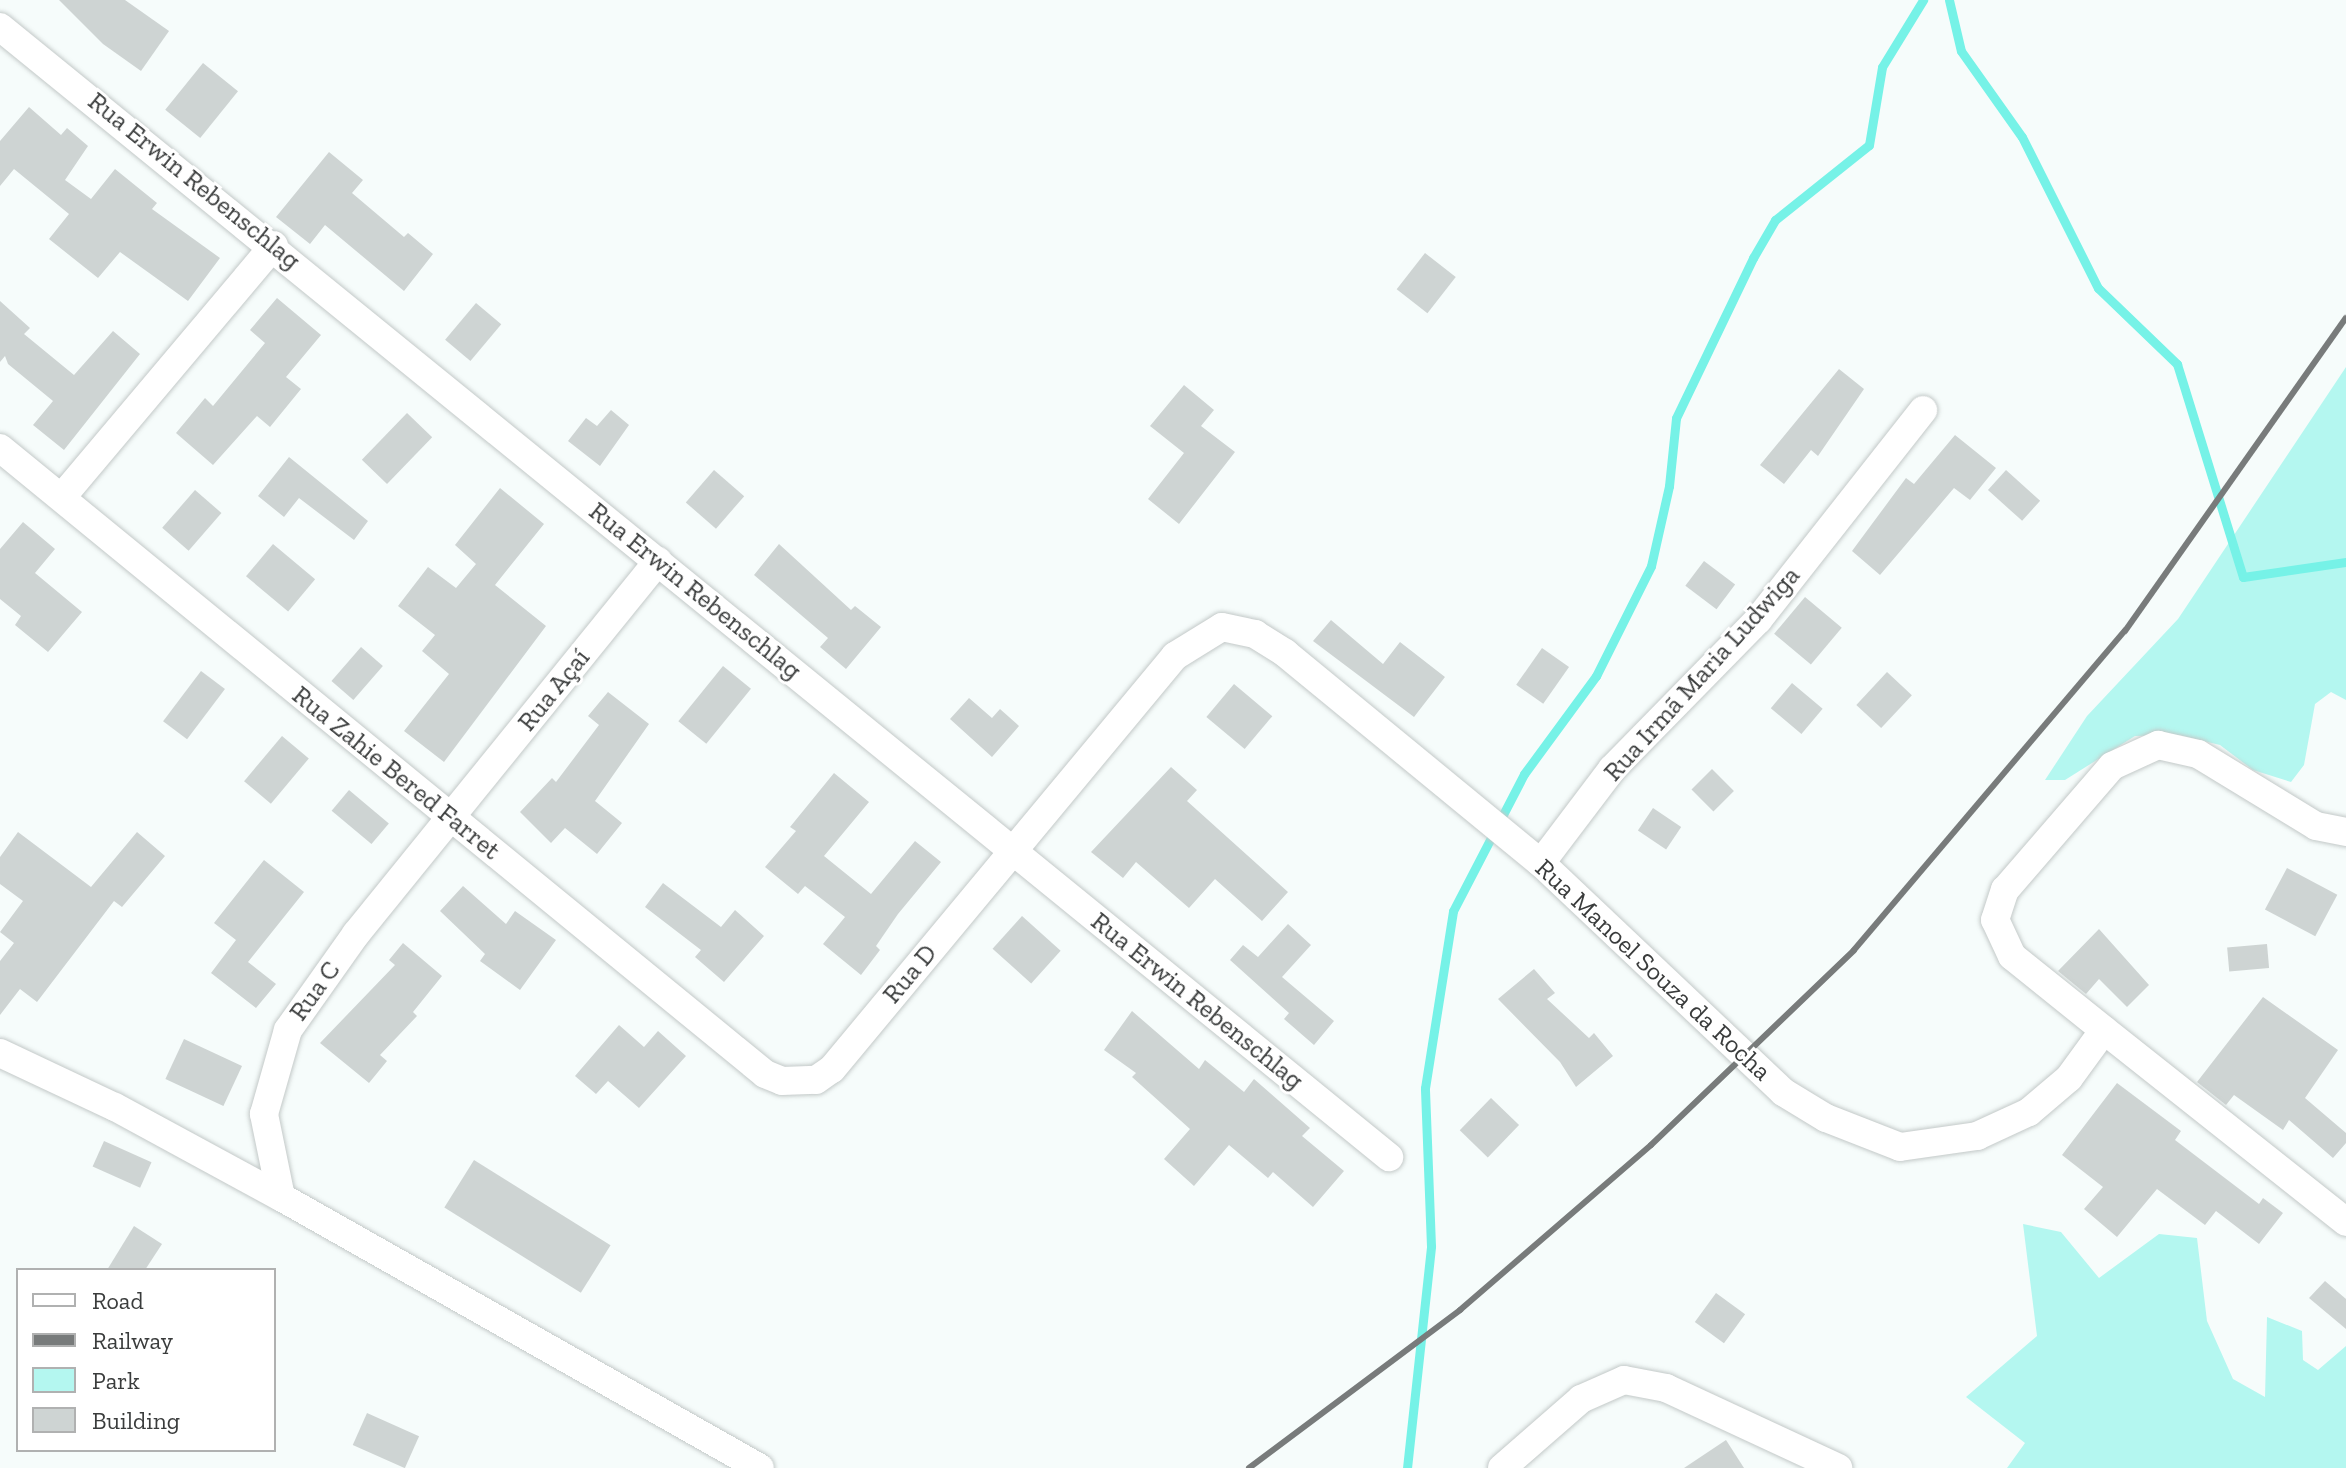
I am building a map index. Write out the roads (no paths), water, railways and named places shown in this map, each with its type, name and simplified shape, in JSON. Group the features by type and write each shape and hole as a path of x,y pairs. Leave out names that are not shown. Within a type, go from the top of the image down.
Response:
{"street":[{"name":"Rua Erwin Rebenschlag","path":"0,27 274,245 1389,1157"},
{"path":"62,497 274,245"},
{"name":"Rua Irmã Maria Ludwiga","path":"1541,863 1612,769 1758,620 1923,410"},
{"name":"Rua Zahie Bered Farret","path":"0,448 765,1074 799,1084"},
{"name":"Rua Açaí","path":"450,818 658,561"},
{"name":"Rua Manoel Souza da Rocha","path":"1013,850 1175,656 1222,627 1255,634 1285,653 1541,863 1783,1092 1826,1118 1900,1147 1977,1136 2029,1112 2069,1078 2104,1030"},
{"path":"2346,832 2316,826 2198,754 2158,745 2112,766 2005,890 1995,920 2012,956 2346,1222"},
{"name":"Rua C","path":"281,1197 264,1114 288,1030 450,818"},
{"name":"Rua D","path":"799,1084 832,1069 1013,850"},
{"path":"0,1053 115,1107 281,1197 760,1468"},
{"path":"1502,1468 1581,1399 1624,1380 1666,1388 1838,1468"}],"waterway":[{"path":"1407,1468 1431,1246 1425,1088 1453,911 1524,774 1596,676 1651,566 1669,486 1676,418 1753,258 1775,220 1869,145 1882,67 1923,0"},
{"path":"1949,0 1961,51 2022,137 2098,288 2177,364 2243,577 2346,562"}],"railway":[{"path":"1249,1468 1460,1310 1651,1145 1854,950 2125,631 2346,318"}]}
